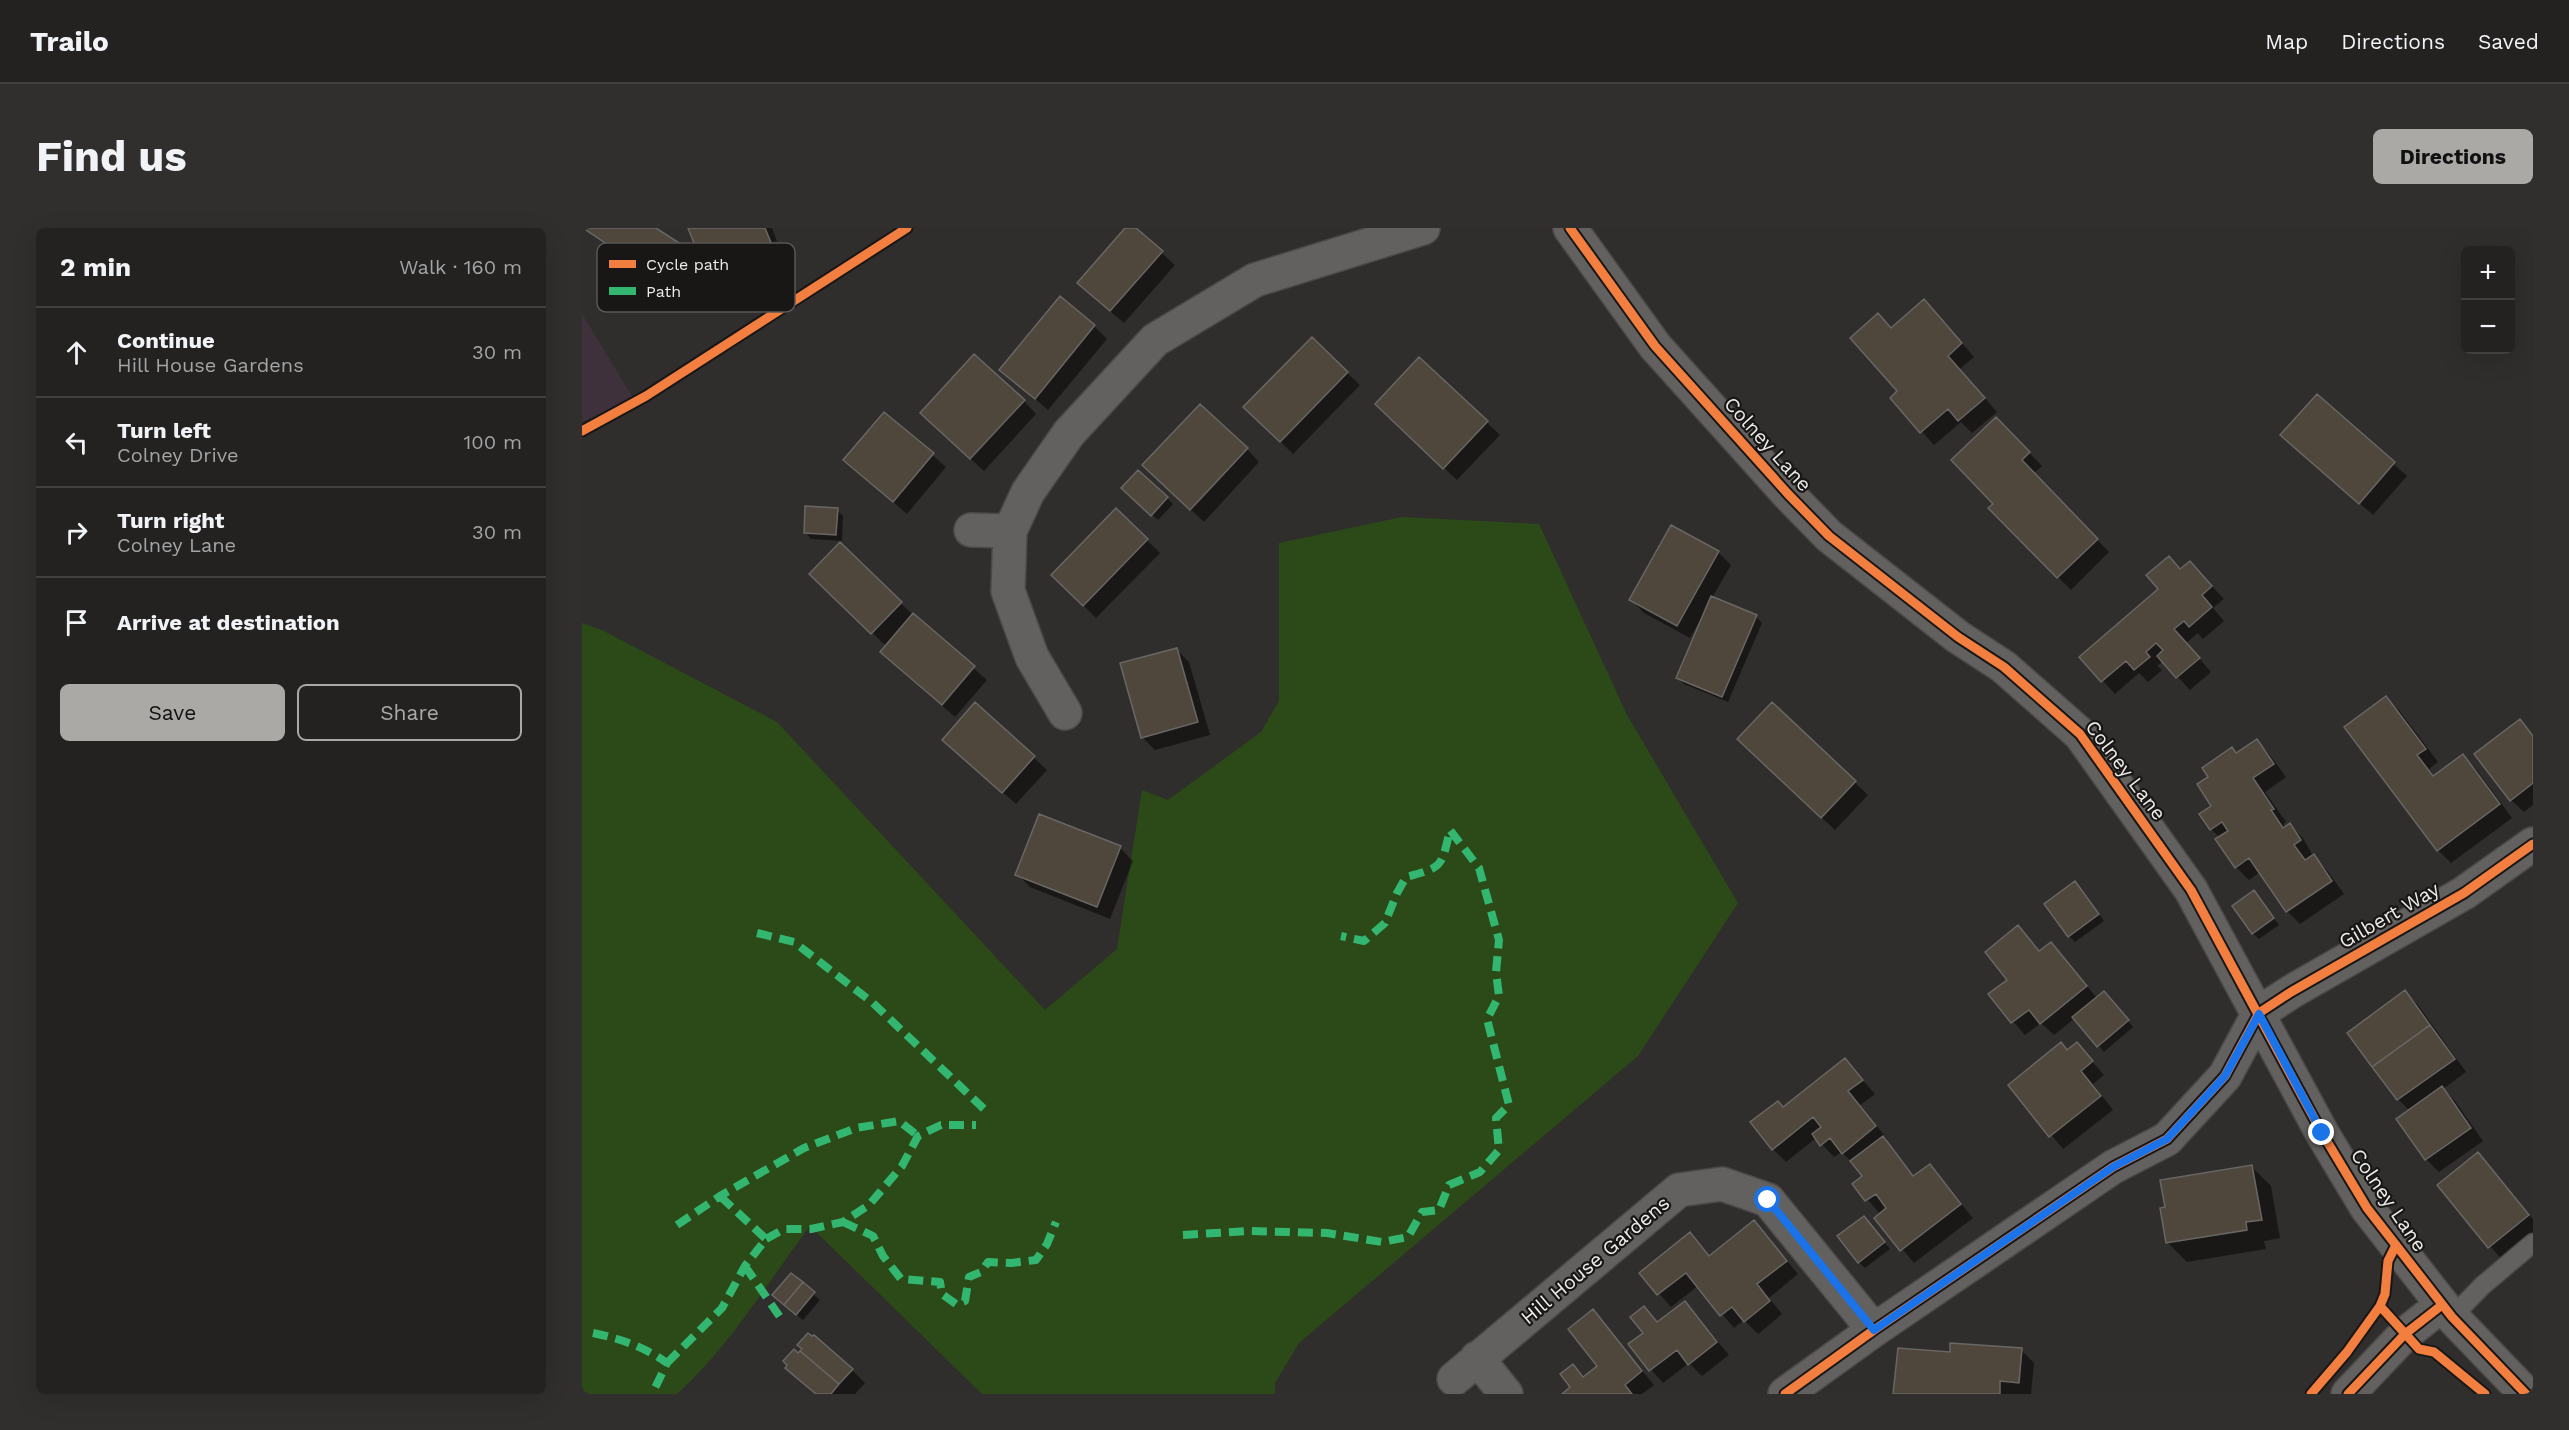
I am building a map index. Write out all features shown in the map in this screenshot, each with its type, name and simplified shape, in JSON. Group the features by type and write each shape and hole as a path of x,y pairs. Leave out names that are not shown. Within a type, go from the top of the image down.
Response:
{"street":[{"path":"1065,712 1032,657 1008,591 1010,531 1028,492 1069,433 1155,340 1254,280 1423,228"},
{"name":"Colney Lane","path":"1570,228 1655,346 1780,486 1829,536 1958,637 2004,667 2080,734 2191,890 2322,1133 2367,1208 2447,1311 2526,1394"},
{"path":"971,530 1010,531"},
{"name":"Gilbert Way","path":"2259,1014 2291,992 2464,893 2533,844"},
{"path":"1785,1394 1874,1330 2113,1167 2167,1139 2225,1076 2259,1014"},
{"name":"Hill House Gardens","path":"1506,1394 1465,1369 1679,1190 1722,1184 1768,1200 1874,1330"},
{"path":"2348,1394 2405,1334 2447,1311"}],"lane":[{"path":"2447,1311 2482,1286 2533,1243"}],"shaded area":[{"path":"582,314 633,398 582,422"}],"green space":[{"path":"1402,517 1539,524 1627,715 1738,903 1638,1056 1299,1343 1275,1383 1275,1394 982,1394 810,1226 731,1335 677,1394 582,1394 582,623 604,631 777,722 1045,1010 1117,949 1142,790 1168,800 1261,732 1279,701 1279,543"}],"building":[{"path":"583,228 656,228 679,243 605,243"},
{"path":"688,228 765,228 771,243 694,243"},
{"path":"1125,228 1136,228 1163,251 1110,311 1077,283"},
{"path":"1060,296 1095,325 1035,399 999,370"},
{"path":"1924,299 1962,343 1948,356 1985,398 1958,421 1948,409 1920,433 1890,398 1897,391 1850,338 1878,313 1891,328"},
{"path":"1312,337 1348,372 1280,442 1243,407"},
{"path":"974,354 1025,400 970,459 920,413"},
{"path":"1419,357 1488,421 1443,469 1375,404"},
{"path":"2317,394 2395,462 2359,504 2280,435"},
{"path":"1200,404 1248,448 1190,510 1142,465"},
{"path":"884,412 934,453 893,502 843,460"},
{"path":"1996,417 2030,452 2022,460 2098,539 2057,578 1988,508 1993,504 1951,460"},
{"path":"1138,470 1168,497 1151,516 1121,488"},
{"path":"805,506 838,508 836,535 804,533"},
{"path":"1116,508 1148,539 1083,606 1051,575"},
{"path":"1671,525 1719,551 1677,626 1629,600"},
{"path":"840,542 902,602 871,634 809,574"},
{"path":"2169,556 2180,569 2190,561 2212,586 2202,595 2212,607 2189,627 2184,621 2174,629 2200,658 2176,678 2157,656 2163,650 2156,643 2146,652 2150,657 2134,670 2126,661 2101,682 2079,657 2158,589 2146,575"},
{"path":"1711,596 1757,615 1722,697 1676,678"},
{"path":"913,613 975,666 942,705 880,652"},
{"path":"1177,648 1198,722 1141,738 1120,663"},
{"path":"2386,696 2426,749 2417,755 2433,776 2463,754 2500,804 2437,851 2344,727"},
{"path":"975,702 1035,756 1002,793 942,740"},
{"path":"1772,702 1856,781 1821,818 1737,739"},
{"path":"2520,719 2533,736 2533,783 2510,801 2474,754"},
{"path":"2257,739 2274,764 2253,778 2274,809 2271,810 2283,828 2290,823 2301,840 2294,845 2305,860 2314,854 2332,881 2286,912 2249,858 2235,868 2215,839 2228,831 2222,822 2210,830 2199,814 2211,806 2197,784 2208,777 2202,768 2232,747 2236,753"},
{"path":"1039,814 1121,846 1097,907 1015,875"},
{"path":"2075,881 2099,914 2068,937 2044,904"},
{"path":"2254,890 2274,918 2252,934 2232,906"},
{"path":"2018,925 2039,951 2051,942 2087,986 2040,1024 2029,1010 2011,1023 1988,994 2007,980 1985,952"},
{"path":"2405,990 2430,1025 2372,1067 2347,1033"},
{"path":"2104,991 2129,1020 2097,1047 2072,1017"},
{"path":"2430,1025 2455,1059 2397,1100 2372,1067"},
{"path":"2061,1042 2067,1050 2077,1042 2093,1061 2081,1071 2101,1096 2049,1137 2008,1085"},
{"path":"1845,1058 1863,1080 1848,1091 1876,1126 1842,1154 1830,1138 1820,1146 1812,1134 1821,1127 1813,1117 1772,1150 1750,1122 1778,1101 1783,1107"},
{"path":"2442,1086 2471,1128 2425,1160 2396,1119"},
{"path":"1883,1136 1913,1176 1930,1164 1961,1204 1900,1251 1874,1218 1886,1208 1876,1194 1865,1201 1852,1184 1862,1176 1850,1161"},
{"path":"2478,1152 2529,1215 2488,1248 2437,1185"},
{"path":"2252,1165 2262,1220 2246,1222 2247,1230 2166,1243 2160,1208 2165,1207 2160,1180"},
{"path":"1864,1216 1885,1242 1858,1263 1837,1236"},
{"path":"1754,1220 1787,1261 1757,1284 1770,1301 1744,1322 1732,1307 1720,1316 1686,1273 1657,1295 1639,1273 1690,1232 1709,1256"},
{"path":"791,1273 803,1282 784,1305 772,1295"},
{"path":"803,1282 815,1292 796,1315 784,1305"},
{"path":"1685,1301 1717,1342 1688,1365 1677,1350 1649,1371 1628,1344 1643,1333 1630,1317 1644,1306 1657,1322"},
{"path":"1593,1309 1642,1371 1625,1385 1632,1394 1562,1394 1570,1387 1560,1374 1573,1364 1583,1377 1597,1366 1568,1329"},
{"path":"808,1333 814,1335 853,1369 839,1384 800,1351 802,1349 797,1345"},
{"path":"1950,1343 2022,1348 2019,1383 2000,1381 2000,1394 1893,1394 1898,1348 1950,1352"},
{"path":"794,1349 798,1353 800,1351 839,1384 831,1394 816,1394 785,1368 787,1365 783,1361"}],"marked path":[{"path":"1183,1235 1249,1231 1327,1233 1382,1242 1408,1237 1422,1212 1439,1210 1449,1185 1480,1172 1499,1150 1496,1118 1509,1105 1487,1019 1499,996 1496,972 1499,940 1479,868 1450,830 1445,852 1439,864 1428,871 1406,877 1385,923 1364,941 1341,936"},
{"path":"757,933 794,942 873,1003 984,1109"},
{"path":"677,1225 720,1196 804,1148 856,1128 899,1121 918,1136"},
{"path":"766,1239 784,1229 811,1229 843,1222 869,1205 902,1166 918,1136 941,1125 976,1125"},
{"path":"667,1363 722,1308 745,1266 766,1239 720,1196"},
{"path":"843,1222 873,1236 883,1256 901,1279 940,1282 942,1294 956,1304 965,1301 969,1277 981,1272 988,1262 1011,1263 1036,1260 1047,1244 1056,1222"},
{"path":"745,1266 784,1323"},
{"path":"593,1333 632,1344 667,1363 652,1394"}],"cycle path":[{"path":"795,300 907,228"},
{"path":"1570,228 1655,346 1788,494 1829,536 1958,637 2004,667 2080,734 2191,890 2322,1133 2367,1208 2452,1317 2526,1394"},
{"path":"582,431 646,396 776,312"},
{"path":"1785,1394 1874,1330 2113,1167 2167,1139 2225,1076 2259,1013 2291,992 2464,893 2533,844"},
{"path":"2311,1394 2347,1352 2380,1306 2385,1294 2388,1261 2396,1245"},
{"path":"2348,1394 2405,1334 2442,1305"},
{"path":"2380,1306 2419,1349 2434,1352 2485,1394"}],"route":[{"path":"1768,1200 1874,1330 2113,1167 2167,1139 2225,1076 2259,1014 2322,1133"}]}
